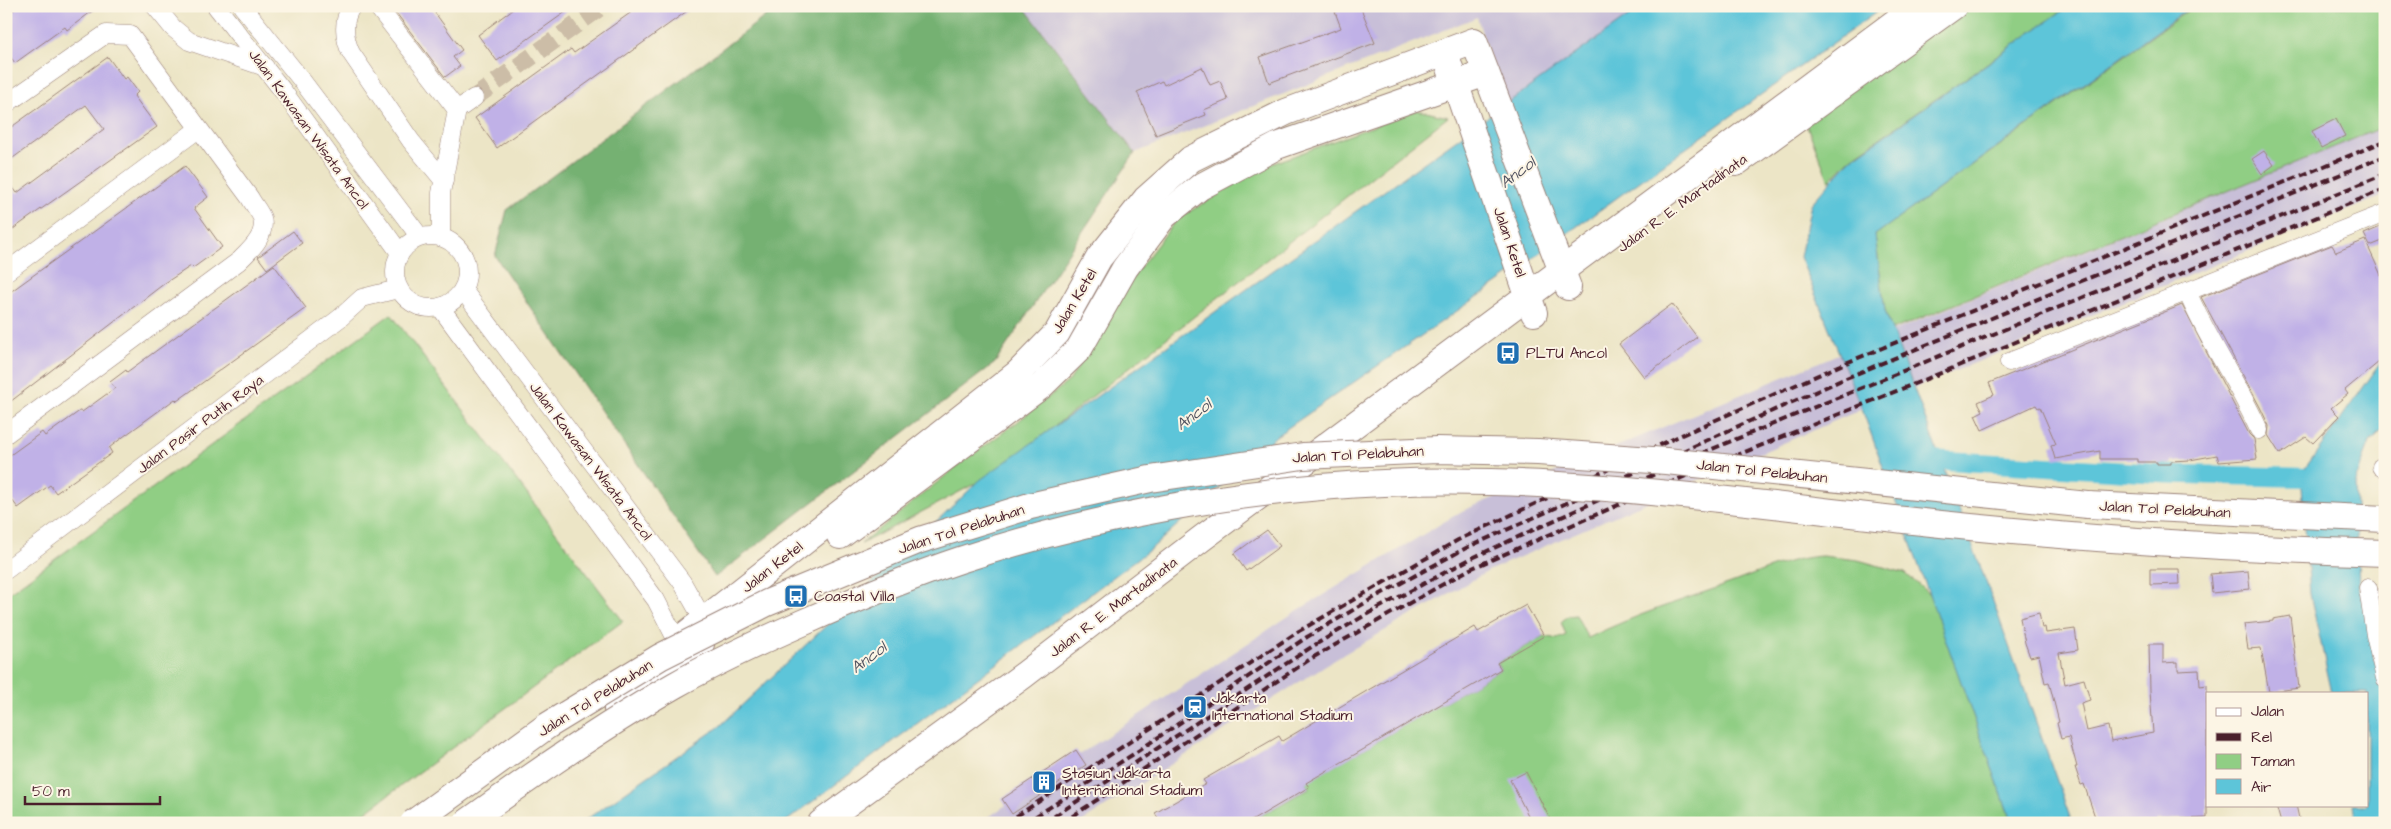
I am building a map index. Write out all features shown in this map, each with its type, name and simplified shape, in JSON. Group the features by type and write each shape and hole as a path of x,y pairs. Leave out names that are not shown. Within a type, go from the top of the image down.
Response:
{"highway":[{"name":"Jalan R. E. Martadinata","path":"821,823 1024,675 1201,539 1917,6"},
{"name":"Jalan R. E. Martadinata","path":"1562,271 1954,6"},
{"name":"Jalan Ketel","path":"711,626 1018,373 1057,333 1099,258 1146,199 1190,160 1228,139 1286,112 1474,41 1562,271"},
{"name":"Jalan Ketel","path":"1444,52 1528,296"},
{"name":"Jalan Ketel","path":"711,626 1041,386 1079,349 1125,268 1164,216 1200,186 1277,146 1486,73"},
{"path":"1228,139 1242,165"},
{"name":"Jalan Tol Pelabuhan","path":"413,823 547,726 660,657 767,602 920,540 1030,506 1150,478 1303,456 1436,450 1538,452 1666,462 2088,505 2385,520"},
{"name":"Jalan Tol Pelabuhan","path":"466,823 588,738 677,684 774,636 869,594 963,559 1053,533 1180,505 1275,492 1385,483 1538,483 1705,496 1895,519 2100,540 2385,553"},
{"path":"426,823 711,626"},
{"path":"473,823 684,646"}],"street":[{"path":"155,6 173,28 189,41 265,67"},
{"name":"Jalan Kawasan Wisata Ancol","path":"216,6 265,67 400,253"},
{"name":"Jalan Kawasan Wisata Ancol","path":"242,6 300,78 420,237"},
{"path":"352,6 346,22 345,33 346,42 351,53 411,141 444,181"},
{"path":"377,6 457,110"},
{"path":"6,104 106,34 130,35 197,130 250,198 262,218 262,229 255,244 239,261 6,434"},
{"path":"442,237 441,193 457,110 474,98"},
{"path":"6,272 197,130"},
{"path":"2009,362 2385,213"},
{"path":"420,237 442,237 454,244 463,255 467,266 467,278 463,290 453,301 440,307 428,309 416,306 398,290 394,271 400,253 408,243 420,237"},
{"name":"Jalan Pasir Putih Raya","path":"6,570 340,318 362,298 398,290"},
{"name":"Jalan Kawasan Wisata Ancol","path":"463,290 682,582 711,626"},
{"path":"2187,291 2211,342 2250,409 2259,430"},
{"name":"Jalan Kawasan Wisata Ancol","path":"440,307 656,600 684,646"},
{"path":"2368,588 2375,634 2385,678"}],"shaded area":[{"path":"1023,6 1646,6 1505,108 1477,17 1135,153"},
{"path":"2385,126 2385,195 1862,409 1490,570 1332,661 1080,823 980,823 1071,760 1295,612 1462,511"}],"green space":[{"path":"779,6 1023,6 1135,153 995,363 715,577 495,256 507,210"},
{"path":"1952,6 2069,6 1850,159 1829,181 1803,116"},
{"path":"2194,6 2385,6 2385,126 1892,330 1885,311 1875,235"},
{"path":"1417,110 1448,117 1032,444 980,481 861,544 960,464 1070,380 1134,275 1177,219 1266,166"},
{"path":"391,314 623,621 351,823 6,823 6,595"},
{"path":"1823,556 1858,560 1905,573 1930,595 2012,823 1248,823 1309,788 1297,767 1312,779 1501,669 1497,663 1544,636 1557,639 1566,635 1561,622 1568,616 1576,615 1588,638 1641,615 1777,566 1800,559"}],"water":[{"name":"Ancol","path":"1643,6 1885,6 1502,280 1276,436 1152,548 784,823 581,823 719,727 980,480"},
{"path":"2069,6 2192,6 1875,235 1885,311 1989,590 2072,823 2012,823 1862,409 1800,257 1811,204 1850,160"},
{"path":"2385,357 2385,429 2370,442 2355,482 2359,586 2385,706 2385,823 2356,823 2353,806 2368,806 2368,692 2332,692 2310,594 2301,474"}],"building":[{"path":"19,6 99,6 67,30 65,27 15,63 6,51 6,15"},
{"path":"398,6 430,6 462,50 453,57 460,66 445,77 393,9"},
{"path":"517,6 574,6 497,61 478,35"},
{"path":"640,6 694,6 497,148 475,118 571,49 574,53"},
{"path":"1349,6 1360,6 1375,43 1269,83 1260,57 1341,28 1335,12"},
{"path":"108,57 124,79 127,77 138,92 134,96 157,127 6,234 6,178 17,193 104,129 86,105 6,163 6,131"},
{"path":"1202,67 1210,85 1220,81 1228,100 1204,110 1206,115 1156,135 1137,92 1162,81 1164,85"},
{"path":"2336,119 2345,136 2321,148 2312,131"},
{"path":"2264,151 2274,165 2262,174 2252,159"},
{"path":"185,166 208,197 194,208 222,247 193,268 191,266 165,283 6,405 6,295"},
{"path":"2385,225 2385,240 2370,246 2364,234"},
{"path":"293,231 302,243 267,269 258,257"},
{"path":"2365,240 2385,284 2385,357 2345,390 2348,394 2331,408 2339,416 2313,443 2306,437 2280,454 2268,435 2269,426 2260,407 2201,297 2332,245 2336,252"},
{"path":"274,265 306,308 177,401 175,399 123,437 109,448 112,453 56,493 50,485 18,508 6,492 6,458 42,432 45,436 81,410 82,412 115,388 110,382 126,370 127,372"},
{"path":"1672,304 1697,337 1644,377 1619,344"},
{"path":"2182,305 2249,434 2254,439 2257,459 2219,462 2217,455 2171,461 2171,464 2157,464 2157,462 2137,462 2137,459 2100,459 2100,451 2055,459 2051,445 2056,444 2040,407 2038,408 2036,405 1982,430 1975,415 1983,411 1978,402 1994,395 1989,383"},
{"path":"1267,530 1280,546 1246,571 1234,554"},
{"path":"2150,569 2179,569 2180,584 2150,585"},
{"path":"2248,571 2250,589 2212,593 2210,574"},
{"path":"1526,605 1544,636 1497,663 1501,669 1306,783 1309,787 1248,823 1160,823 1155,813 1206,784 1203,780 1279,736 1282,741 1475,627 1478,632"},
{"path":"2039,613 2042,628 2045,627 2046,633 2075,629 2078,650 2059,653 2065,684 2084,679 2090,700 2081,703 2087,731 2108,726 2111,741 2153,733 2149,644 2163,644 2163,663 2178,662 2178,671 2199,670 2200,686 2207,685 2207,818 2156,820 2157,823 2097,823 2084,784 2081,785 2075,767 2077,767 2069,737 2061,739 2057,723 2059,722 2049,682 2045,683 2039,655 2030,657 2020,618"},
{"path":"2290,616 2299,688 2269,692 2261,648 2248,649 2244,624 2273,621 2273,619"},
{"name":"Stasiun Jakarta International Stadium","path":"1076,750 1086,765 1012,814 1002,799"},
{"path":"1526,772 1552,823 1532,823 1510,780"},
{"path":"2276,806 2296,806 2300,823 2281,823"}],"waterway":[{"path":"1923,459 2167,474 2327,478"}],"tunnel":[{"path":"474,98 602,6"}],"railway":[{"path":"1006,823 1299,631 1458,540 1677,437 1841,365 2385,141"},
{"path":"1025,823 1132,755 1307,637 1377,596 1466,548 1846,378 2385,156"},
{"path":"1044,823 1313,646 1369,613 1470,559 1690,458 2385,174"},
{"path":"1062,823 1312,658 1470,569 1695,472 1924,380 2385,189"}],"place":[{"name":"PLTU Ancol","path":"1508,353"},
{"name":"Coastal Villa","path":"796,596"},
{"name":"Jakarta International Stadium","path":"1195,707"},
{"name":"Stasiun Jakarta International Stadium","path":"1044,782"}]}
